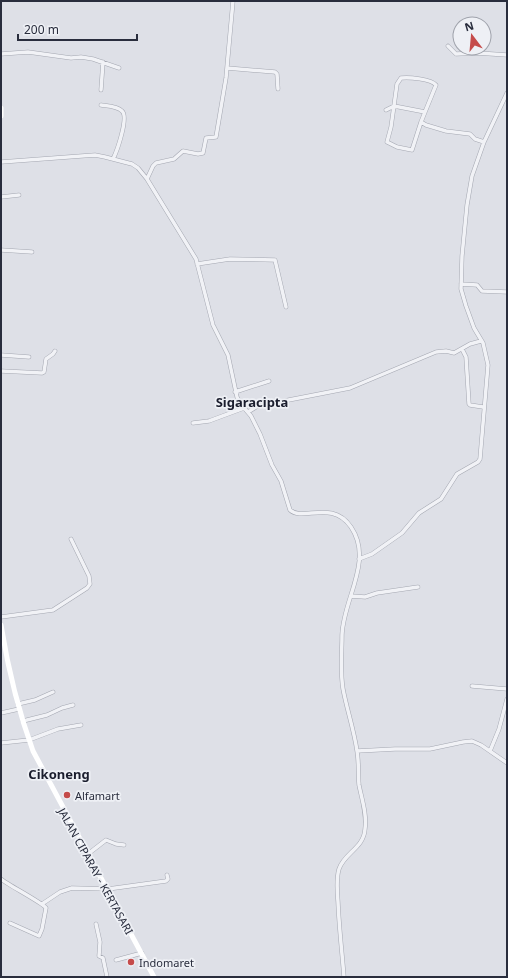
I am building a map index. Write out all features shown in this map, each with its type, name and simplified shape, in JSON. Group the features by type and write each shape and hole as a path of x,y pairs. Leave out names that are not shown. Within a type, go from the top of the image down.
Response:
{"main road":[{"path":"1,108 1,116"},
{"name":"JALAN CIPARAY - KERTASARI","path":"1,626 18,706 38,763 154,977"}],"street":[{"path":"147,179 156,163 174,159 183,151 198,154 204,153 206,138 216,137 227,68 233,1"},
{"path":"448,46 456,54 507,54"},
{"path":"1,54 28,52 71,58 81,57 103,62 119,68"},
{"path":"101,90 103,62"},
{"path":"227,68 275,72 277,74 278,89"},
{"path":"401,78 433,82 436,85 421,122 412,150 388,144 387,142 394,106 397,84 401,78"},
{"path":"359,559 372,554 402,533 419,513 440,498 458,474 479,461 488,365 483,343 466,306 461,284 467,205 472,176 484,142 507,93"},
{"path":"101,105 116,108 122,111 125,115 120,142 114,159"},
{"path":"386,110 394,106 425,112"},
{"path":"421,122 446,131 470,134 475,139 484,142"},
{"path":"1,162 91,156 114,159 132,164 138,168 147,179 193,254 213,325 228,355 236,392 240,403 248,412 260,434 272,465 282,481 290,510 296,513 329,512 344,518 352,529 359,550 359,559 356,582 344,619 342,633 343,687 357,751 359,783 366,816 366,828 362,840 356,849 341,864 337,878 338,912 344,977"},
{"path":"1,197 19,195"},
{"path":"1,250 32,252"},
{"path":"197,264 230,259 275,260 286,307"},
{"path":"461,284 477,285 482,291 507,292"},
{"path":"248,412 256,407 350,388 430,353 446,351 452,353 470,344 481,341"},
{"path":"462,349 466,357 469,405 483,407"},
{"path":"1,371 42,373 44,372 46,359 55,351"},
{"path":"1,355 29,357"},
{"path":"236,392 269,381"},
{"path":"193,423 209,421 244,408"},
{"path":"1,618 53,610 87,588 90,584 89,576 71,539"},
{"path":"351,596 365,597 374,594 418,587"},
{"path":"472,686 507,689"},
{"path":"1,713 52,692"},
{"path":"490,751 499,729 507,699"},
{"path":"23,721 47,715 73,705"},
{"path":"1,743 29,740 60,728 81,725"},
{"path":"357,751 430,749 472,741 481,745 507,763"},
{"path":"88,854 106,840 124,845"},
{"path":"42,904 60,892 72,888 108,890 166,881 168,880 167,875"},
{"path":"1,879 46,908 41,934 39,936 10,923"},
{"path":"96,924 100,942 100,956 103,958 107,977"},
{"path":"116,960 142,953"}],"place":[{"name":"Alfamart","path":"67,795"},
{"name":"Indomaret","path":"131,962"}],"district":[{"name":"Sigaracipta","path":"252,402"},
{"name":"Cikoneng","path":"59,774"}]}
